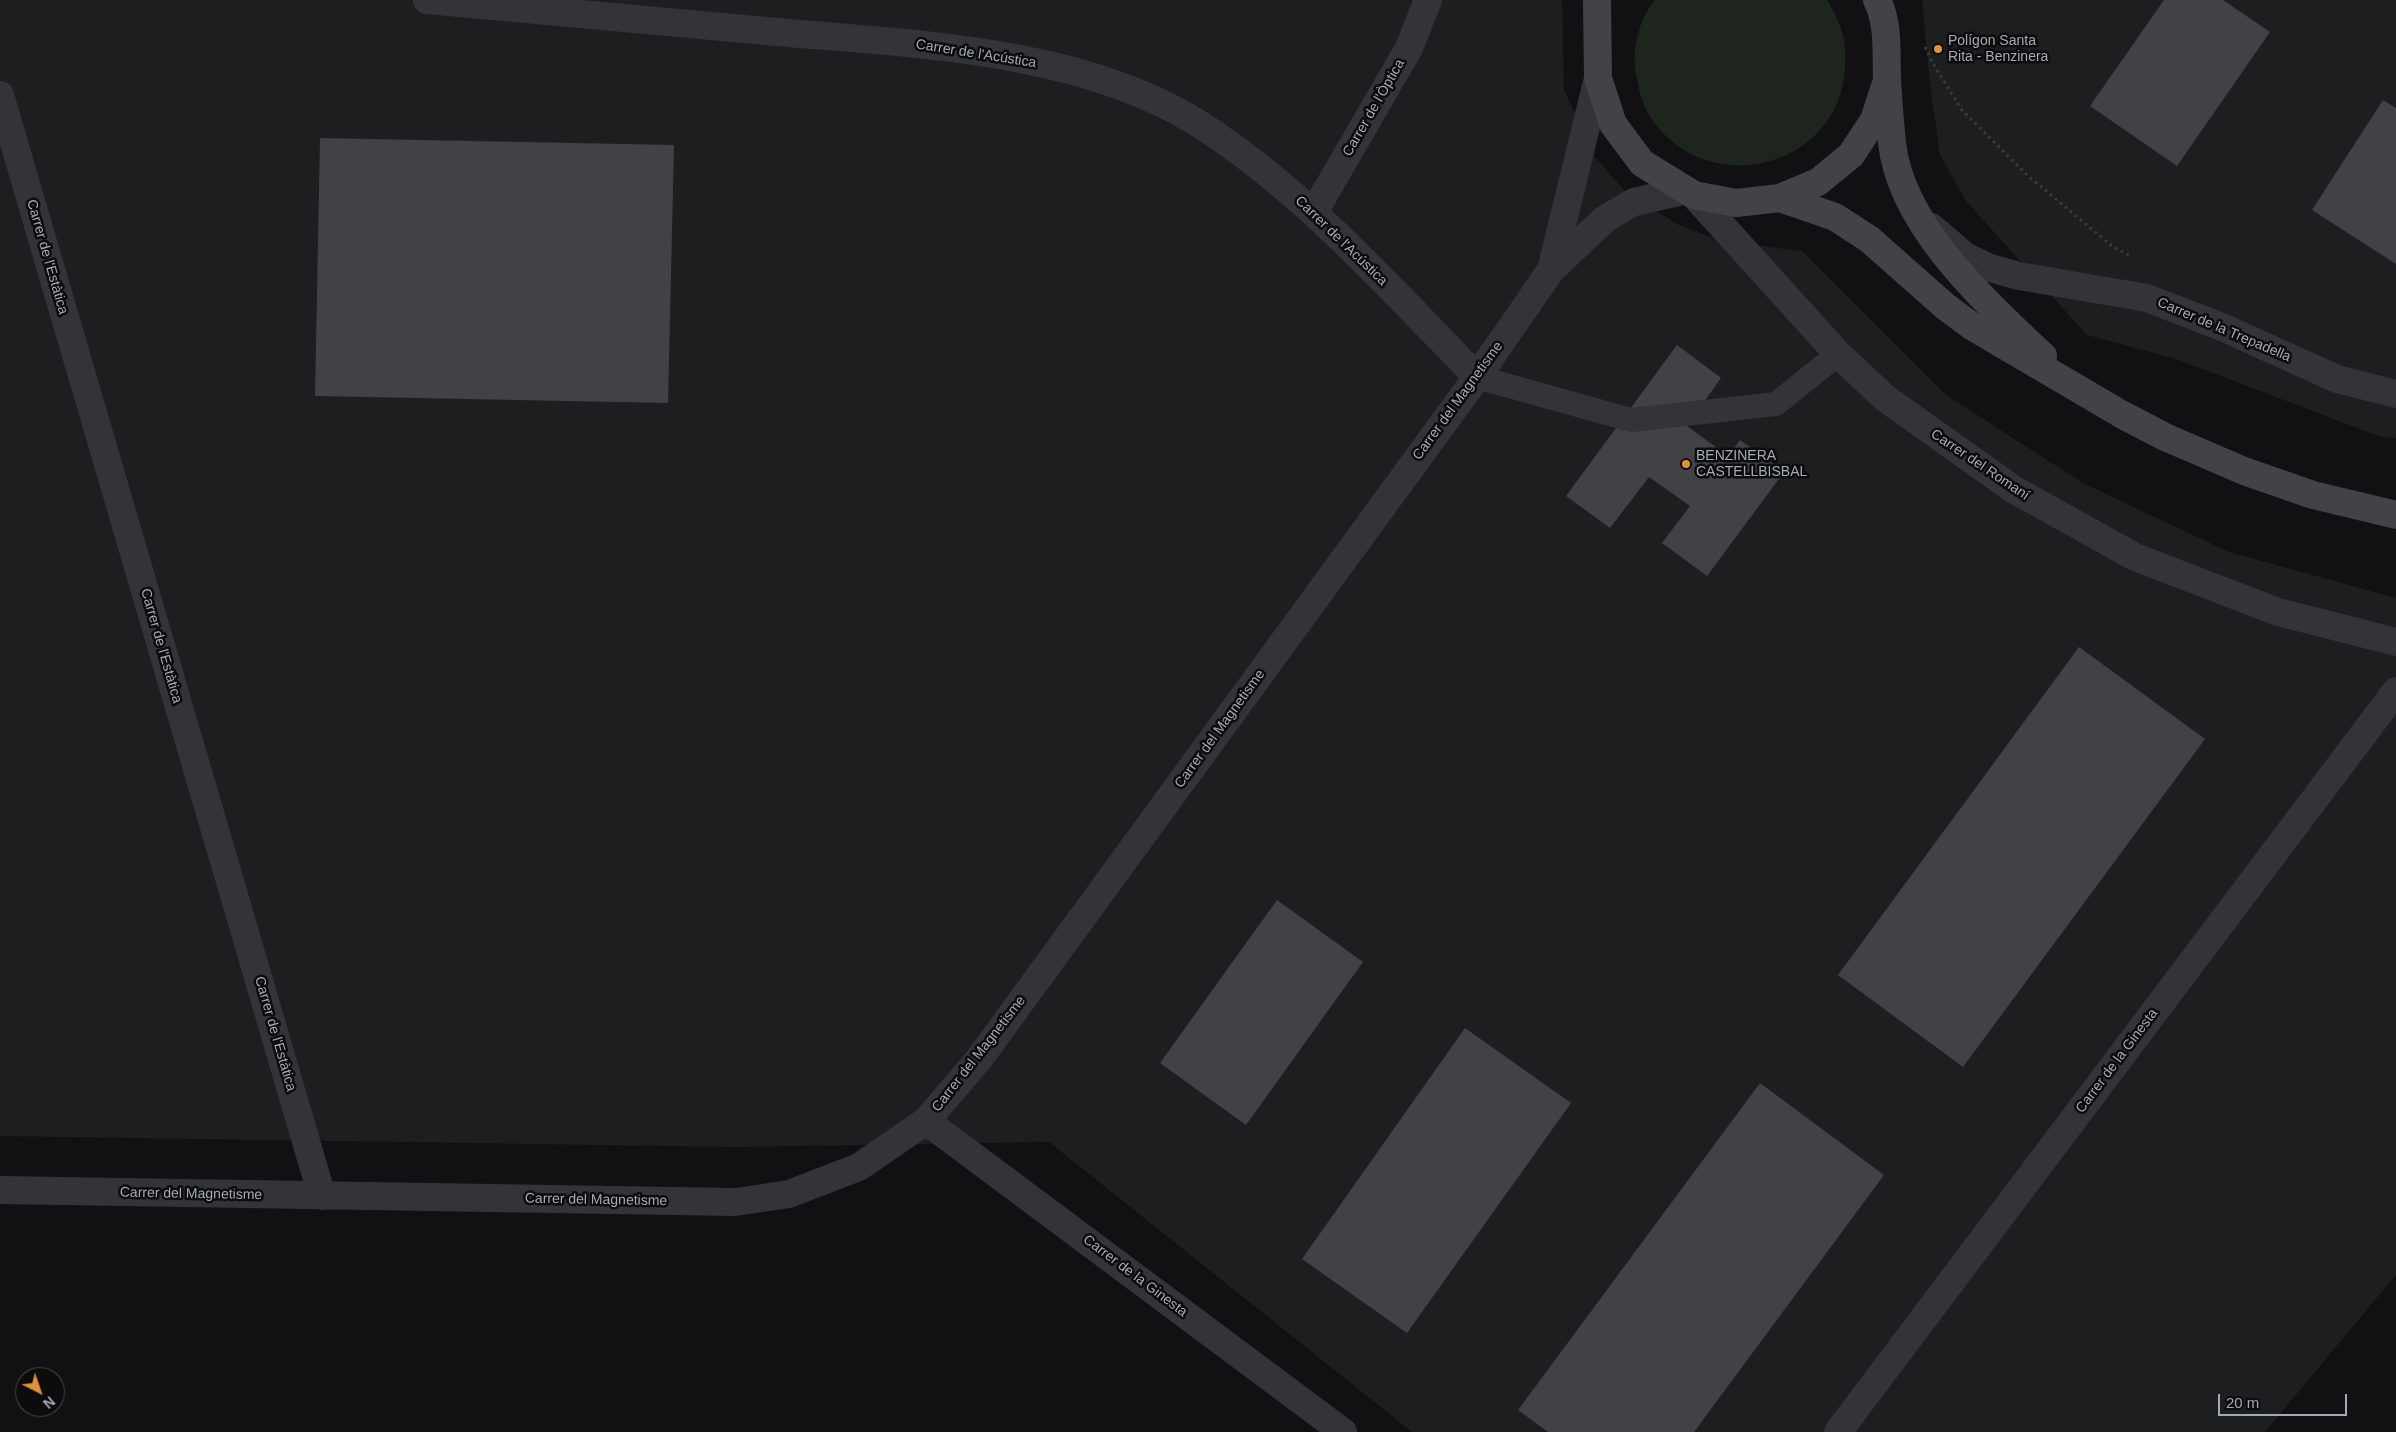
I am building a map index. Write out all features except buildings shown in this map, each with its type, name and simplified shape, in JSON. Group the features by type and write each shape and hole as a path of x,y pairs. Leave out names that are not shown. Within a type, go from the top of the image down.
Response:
{"street":[{"name":"Carrer de l'Acústica","path":"427,0 931,46 1016,58 1090,77 1148,97 1199,124 1247,158 1314,212 1477,376"},
{"name":"Carrer de l'Òptica","path":"1314,212 1408,48 1428,0"},
{"path":"1597,0 1598,78 1613,124 1642,163 1689,193 1736,203 1780,198 1818,182 1851,155 1874,120 1887,80"},
{"path":"1598,43 1609,0"},
{"path":"1877,0 1887,36"},
{"path":"1894,0 1887,36 1887,80 1892,144 1897,170 1905,193 1917,215 1940,248 1986,300 2075,386"},
{"name":"Carrer del Magnetisme","path":"1551,270 1573,172 1598,78"},
{"name":"Carrer de l'Estàtica","path":"0,95 322,1196"},
{"name":"Carrer del Magnetisme","path":"0,1190 736,1202 789,1194 859,1167 926,1121 979,1059 1477,376 1551,270 1605,219 1634,202 1689,193"},
{"name":"Carrer del Romaní","path":"1689,193 1838,354 1885,398 2012,490 2134,556 2278,612 2396,642"},
{"path":"1780,198 1835,217 1869,239 1959,317 2165,437 2244,471 2313,495 2396,515"},
{"name":"Carrer de la Trepadella","path":"1917,215 1965,256 1990,268 2019,276 2147,298 2222,327 2336,379 2396,394"},
{"name":"Carrer de la Ginesta","path":"1838,1432 2396,691"},
{"name":"Carrer de la Ginesta","path":"926,1121 1343,1432"}],"lane":[{"path":"1477,376 1631,420 1776,404 1838,354"}],"path":[{"path":"1935,67 1962,110 2027,175 2112,246"}],"shaded area":[{"path":"0,0 1562,0 1564,89 1593,155 1626,192 1679,225 1721,241 1802,251 1946,395 2083,483 2229,552 2396,598 2396,1275 2265,1432 1412,1432 1049,1142 736,1147 0,1136"},
{"path":"1655,0 1827,0 1840,26 1845,48 1843,84 1834,110 1820,130 1803,145 1783,156 1761,163 1738,165 1716,163 1694,155 1674,143 1661,131 1647,111 1640,94 1636,72 1635,50 1637,39 1644,18"},
{"path":"1922,0 2396,0 2396,438 2381,437 2176,359 2087,335 1966,201 1940,155 1930,84"}],"place":[{"name":"Polígon Santa Rita - Benzinera","path":"1938,49"},
{"name":"BENZINERA CASTELLBISBAL","path":"1686,464"}]}
